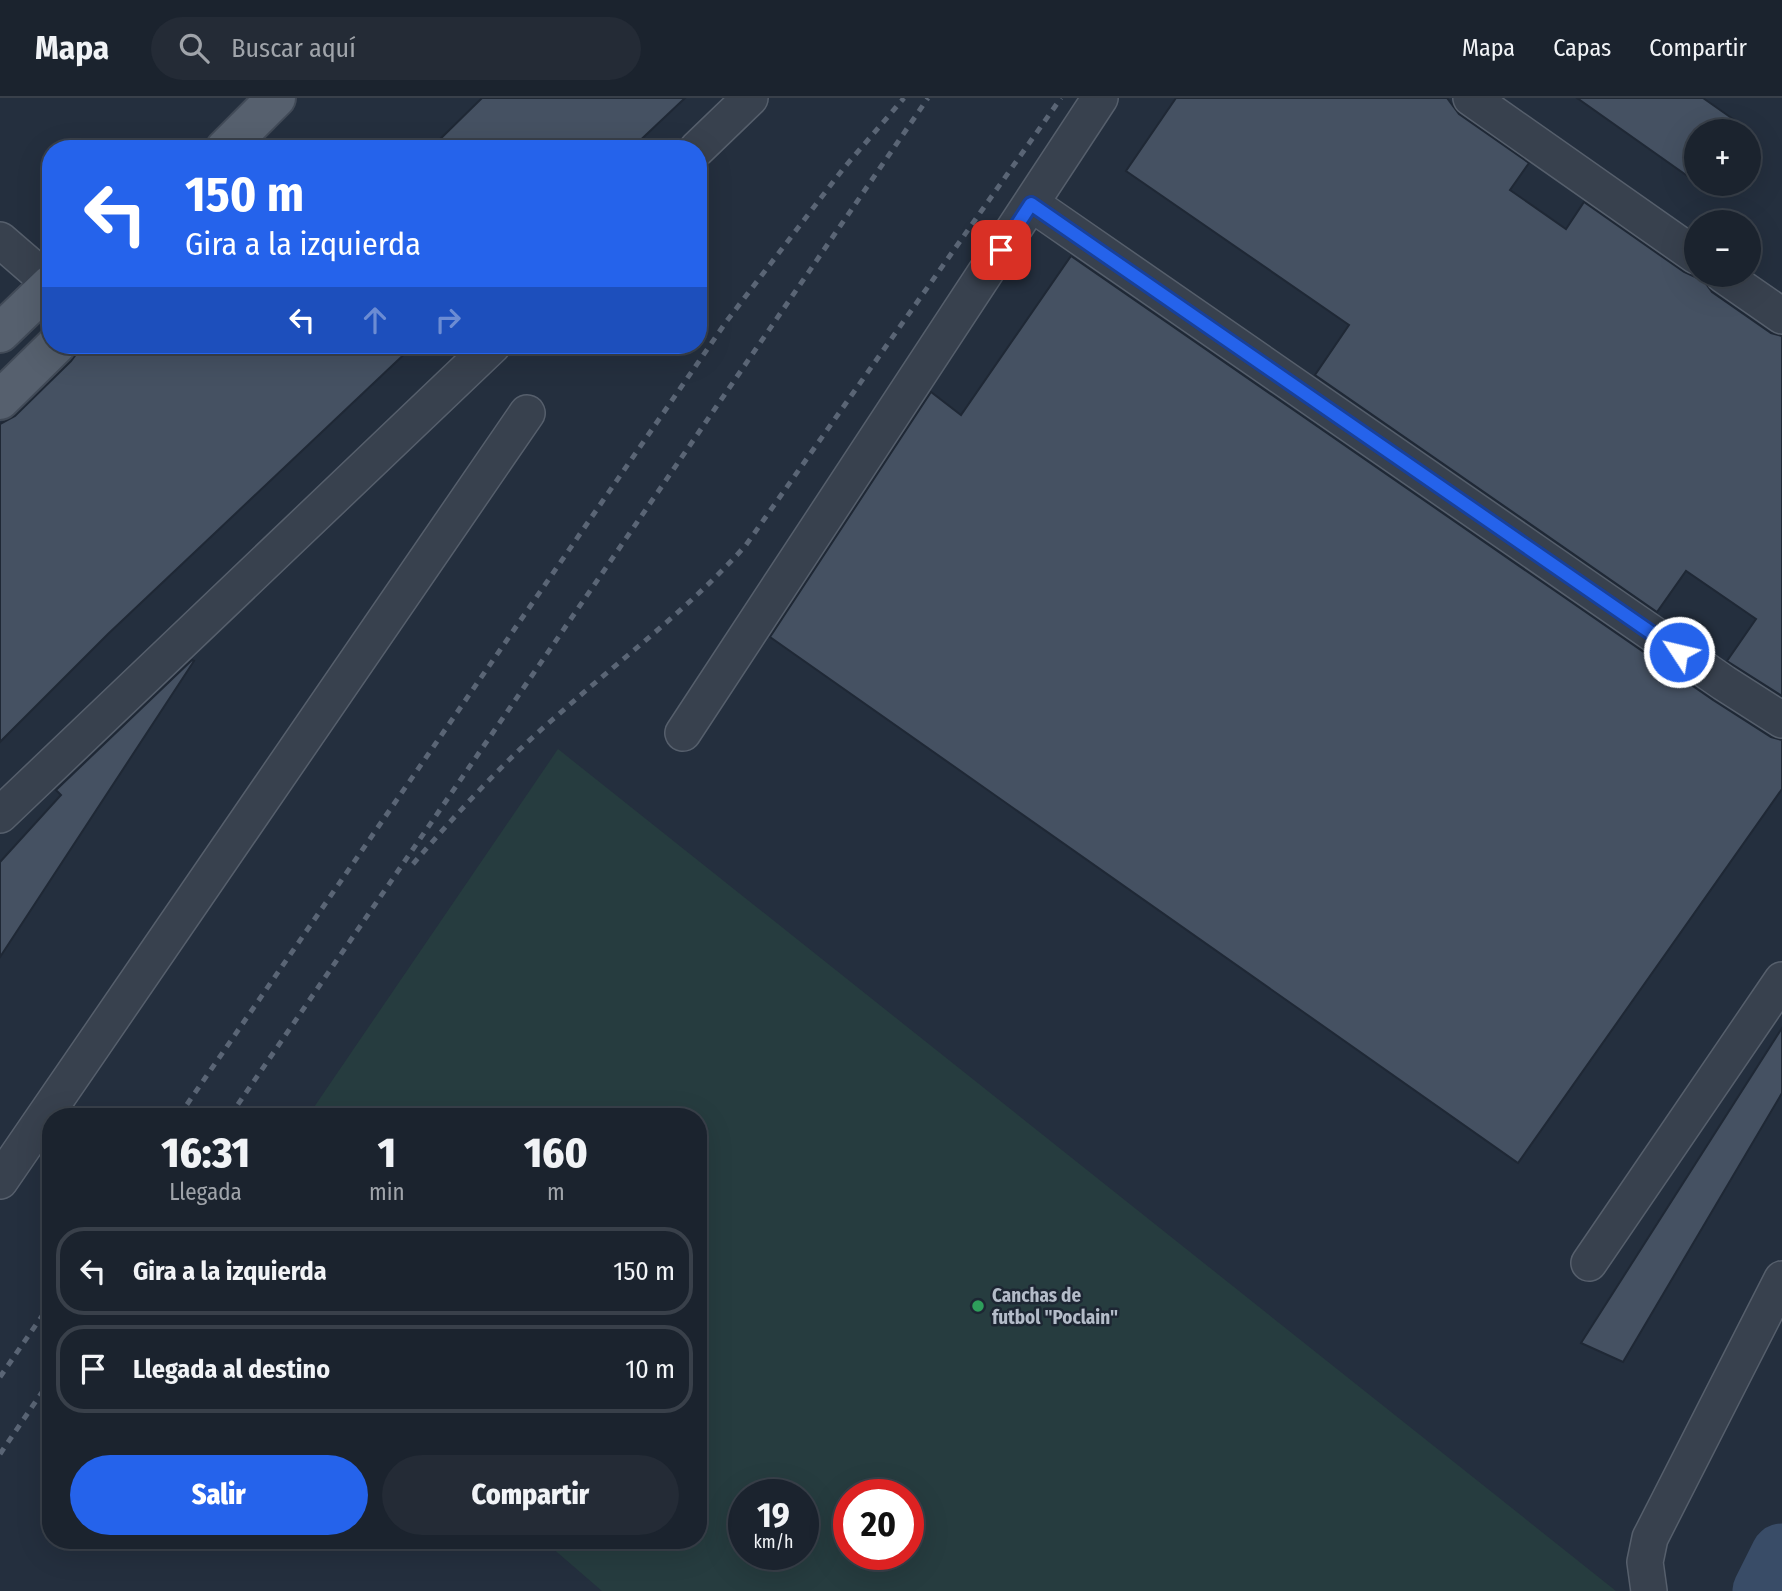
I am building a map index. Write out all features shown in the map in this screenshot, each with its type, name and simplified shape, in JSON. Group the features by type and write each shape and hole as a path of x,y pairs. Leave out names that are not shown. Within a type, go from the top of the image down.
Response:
{"main road":[{"path":"234,140 276,98"},
{"path":"0,333 42,293"},
{"path":"0,400 47,354"}],"street":[{"path":"706,140 750,98"},
{"path":"683,733 1100,98"},
{"path":"1471,98 1684,248"},
{"path":"1031,204 1782,720"},
{"path":"7,258 42,279"},
{"path":"1740,287 1782,316"},
{"path":"0,815 484,354"},
{"path":"50,1108 527,413"},
{"path":"1589,1263 1782,980"},
{"path":"0,1181 42,1120"},
{"path":"1648,1591 1645,1562 1650,1538 1782,1279"}],"green space":[{"name":"Canchas de futbol \"Poclain\"","path":"558,749 1616,1591 602,1591 553,1549 707,1549 707,1108 313,1108"}],"building":[{"path":"482,98 685,98 641,140 439,140"},
{"path":"1176,98 1447,98 1459,114 1529,163 1510,190 1566,229 1584,202 1684,272 1684,287 1708,287 1771,333 1782,336 1782,696 1727,661 1756,619 1686,571 1657,612 1315,375 1349,325 1126,171"},
{"path":"1577,98 1703,98 1733,119 1684,119 1684,174"},
{"path":"1071,256 1713,700 1771,737 1782,740 1782,789 1518,1163 770,637 931,392 961,415"},
{"path":"76,354 404,354 108,634 0,742 0,424 15,416"},
{"path":"194,661 0,957 0,862 61,795 56,790"},
{"path":"1782,1028 1782,1093 1623,1362 1581,1343"}],"waterway":[{"path":"1764,1591 1782,1555"}],"railway":[{"path":"707,350 843,169 904,98"},
{"path":"235,1108 928,98"},
{"path":"413,864 465,805 520,749 679,611 746,545 1061,98"},
{"path":"185,1108 704,354"},
{"path":"0,1377 42,1316"},
{"path":"0,1454 42,1392"}],"place":[{"name":"Canchas de futbol \"Poclain\"","path":"978,1306"}],"route":[{"path":"1001,250 1031,204 1679,652"}]}
